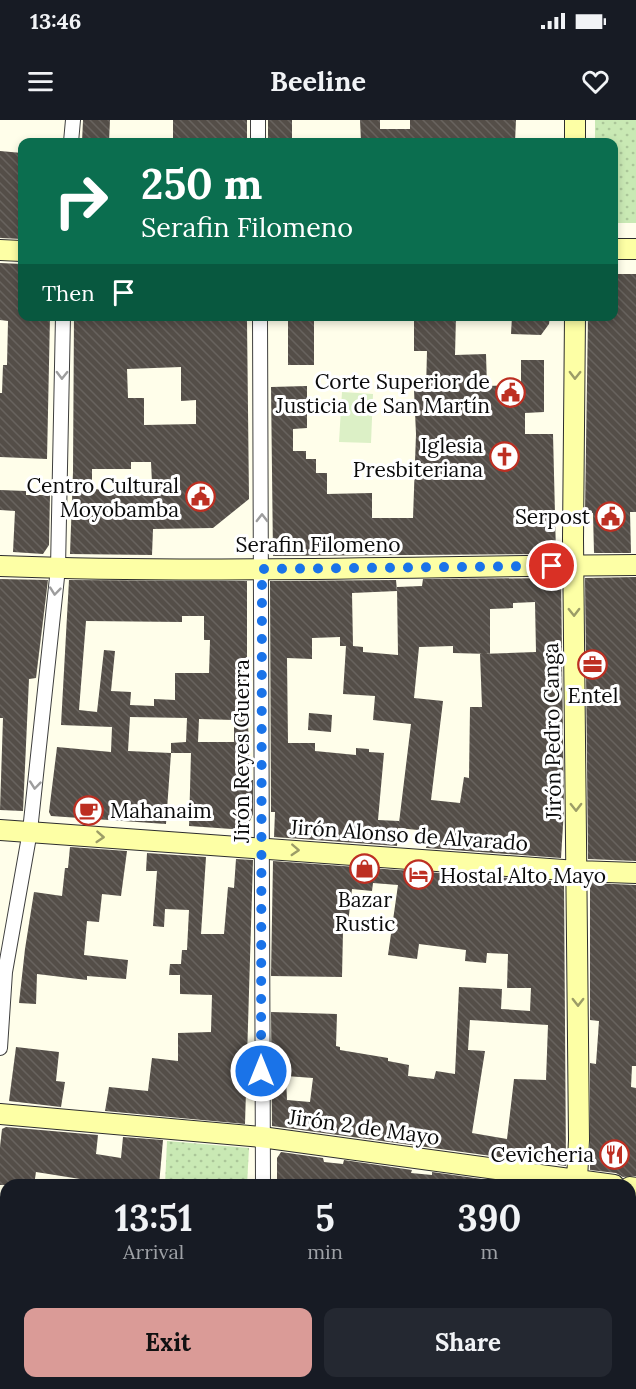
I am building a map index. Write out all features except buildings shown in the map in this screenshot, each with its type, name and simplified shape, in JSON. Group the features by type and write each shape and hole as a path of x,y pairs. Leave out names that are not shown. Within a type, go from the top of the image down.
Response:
{"street":[{"path":"71,138 73,120"},
{"path":"258,120 258,138"},
{"path":"575,120 575,138"},
{"path":"618,249 636,249"},
{"path":"0,250 18,251"},
{"path":"0,1048 5,972 30,831 58,568 63,321"},
{"name":"Jirón Reyes Guerra","path":"260,321 263,1179"},
{"name":"Jirón Pedro Canga","path":"575,321 574,565 579,1128 577,1179"},
{"name":"Serafin Filomeno","path":"0,566 262,569 636,565"},
{"name":"Jirón Alonso de Alvarado","path":"0,830 577,871 636,873"},
{"name":"Jirón 2 de Mayo","path":"0,1114 261,1137 550,1179"}],"green space":[{"path":"595,120 636,120 636,223 618,223 618,138 595,138"},
{"path":"342,392 373,394 371,443 339,442"},
{"path":"167,1141 249,1148 247,1179 165,1179"}],"place":[{"name":"Corte Superior de Justicia de San Martín","path":"511,393"},
{"name":"Iglesia Presbiteriana","path":"504,457"},
{"name":"Centro Cultural Moyobamba","path":"200,497"},
{"name":"Serpost","path":"611,516"},
{"name":"Entel","path":"593,664"},
{"name":"Mahanaim","path":"89,810"},
{"name":"Bazar Rustic","path":"365,868"},
{"name":"Hostal Alto Mayo","path":"419,875"},
{"name":"Cevicheria","path":"615,1154"}],"route":[{"path":"261,1071 262,569 552,566"}]}
